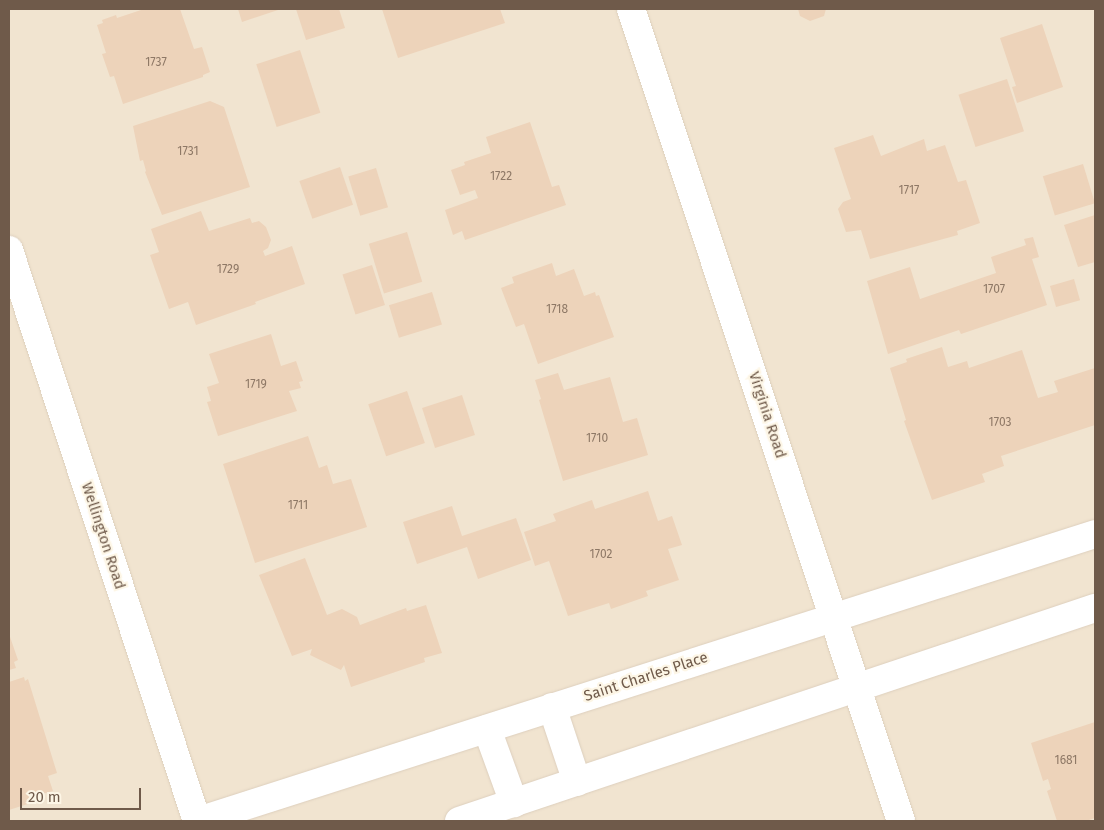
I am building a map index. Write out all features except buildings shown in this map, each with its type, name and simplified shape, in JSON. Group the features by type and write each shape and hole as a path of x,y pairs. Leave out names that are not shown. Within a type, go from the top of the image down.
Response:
{"street":[{"name":"Virginia Road","path":"631,9 901,821"},
{"name":"Wellington Road","path":"9,250 198,821"},
{"name":"Saint Charles Place","path":"198,821 1095,534"},
{"path":"459,821 1095,608"},
{"path":"552,707 577,782"},
{"path":"487,729 514,803"}],"shaded area":[{"path":"9,9 1095,9 1095,821 9,821"}]}
